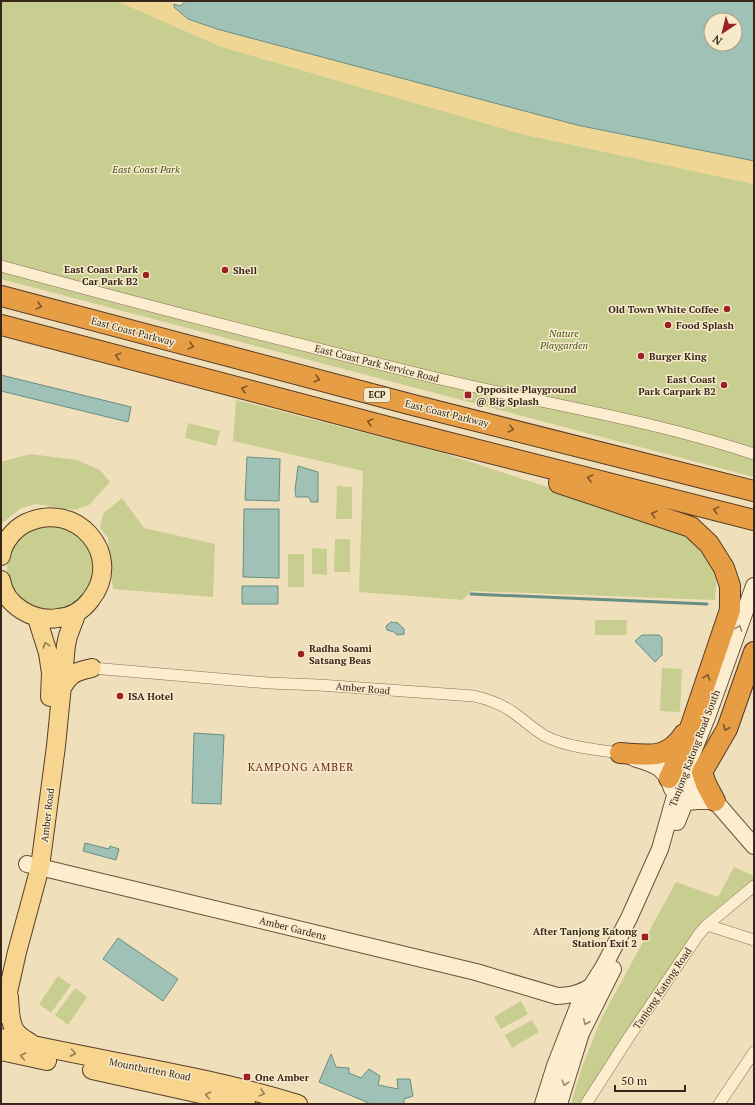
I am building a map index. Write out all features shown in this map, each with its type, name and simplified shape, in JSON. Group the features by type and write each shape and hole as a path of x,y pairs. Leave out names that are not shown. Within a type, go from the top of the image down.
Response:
{"highway":[{"name":"East Coast Parkway","path":"1,296 413,405 754,490"},
{"path":"1,325 407,432 754,520"},
{"path":"407,432 691,527 709,544 724,568 730,586 730,610 684,746 676,792"},
{"path":"714,801 702,772 727,729 754,652"},
{"path":"620,754 660,754 670,750 679,742 693,718"}],"main road":[{"name":"Amber Road","path":"1,556 6,540 21,525 35,519 50,517 66,519 79,526 91,536 98,549 102,564 101,580 95,594 87,604 77,612 64,618 37,618 22,610 10,599 1,583"},
{"name":"Tanjong Katong Road South","path":"543,1104 555,1066 578,1007 592,986 629,918 660,849 676,792 707,717 754,586"},
{"name":"Amber Road","path":"1,1014 8,992 17,952 34,866 56,746 61,688 68,636 77,612"},
{"name":"Amber Road","path":"1,972 34,866 41,776 51,693 51,673 48,653 37,618"},
{"path":"66,650 79,663 92,668"},
{"path":"61,688 69,676 78,671 92,668"},
{"path":"620,754 655,765 664,772 676,792 714,801 754,846"},
{"name":"Tanjong Katong Road South","path":"559,1104 581,1034 647,904 676,792 702,772"},
{"name":"Amber Gardens","path":"34,866 476,972 558,996"},
{"path":"558,996 570,996 580,993 592,986"},
{"path":"8,992 14,1029 18,1034 34,1045"},
{"path":"558,996 566,1005 573,1020"},
{"name":"Mountbatten Road","path":"1,1038 210,1081 298,1104"},
{"name":"Mountbatten Road","path":"1,1052 131,1078 246,1104"}],"street":[{"name":"East Coast Park Service Road","path":"1,266 426,375 643,423 691,435 754,454"},
{"name":"Amber Road","path":"92,668 269,683 474,696 490,700 511,711 536,730 553,739 588,749 620,754"},
{"name":"Tanjong Katong Road","path":"586,1104 629,1037 699,934 754,886"},
{"path":"708,925 754,940"},
{"path":"719,1104 754,1052"}],"green space":[{"name":"East Coast Park","path":"1,1 117,1 222,47 522,134 754,184 754,477 1,279"},
{"path":"236,400 443,453 686,532 717,570 715,600 471,591 462,600 359,592 363,471 233,441"},
{"path":"188,423 220,431 216,446 185,438"},
{"path":"30,454 77,460 100,470 110,482 89,505 74,510 36,504 21,508 1,524 1,462"},
{"path":"337,486 352,487 352,519 336,519"},
{"path":"122,498 144,528 215,544 213,597 113,589 108,538 100,528 103,514"},
{"path":"50,525 66,528 74,532 86,544 90,552 93,568 90,584 86,592 74,604 66,608 50,611 34,608 26,604 14,592 10,584 7,568 10,552 14,544 26,532 34,528"},
{"path":"335,539 350,539 350,572 334,572"},
{"path":"312,548 327,549 327,575 312,574"},
{"path":"288,554 304,554 304,587 288,587"},
{"path":"595,620 627,620 626,635 595,635"},
{"path":"662,668 682,669 680,712 660,711"},
{"path":"734,867 754,876 754,881 692,937 579,1104 571,1104 581,1070 601,1019 676,882 718,897"},
{"path":"58,976 71,985 51,1013 39,1004"},
{"path":"75,988 87,997 68,1025 55,1015"},
{"path":"521,1001 528,1014 501,1029 494,1017"},
{"path":"532,1020 539,1032 512,1048 505,1035"}],"sand":[{"path":"117,1 164,1 174,4 174,7 217,29 577,125 754,161 754,184 522,134 222,47"}],"water":[{"path":"186,1 754,1 754,161 577,125 217,29 188,19 174,7 174,4 180,6"},
{"path":"1,375 131,407 128,422 1,391"},
{"path":"247,457 280,459 279,501 245,500"},
{"path":"298,466 318,472 318,502 311,502 309,497 296,497 295,490"},
{"path":"244,509 279,509 279,578 243,577"},
{"path":"242,586 278,586 278,604 242,604"},
{"path":"391,622 398,623 404,629 404,634 397,635 394,632 387,630 386,626"},
{"path":"642,635 659,635 662,638 662,655 655,662 635,641"},
{"path":"194,733 224,735 221,804 192,803"},
{"path":"85,843 109,849 110,846 119,849 116,860 83,851"},
{"path":"118,938 178,979 163,1001 103,959"},
{"path":"331,1054 336,1067 349,1068 349,1073 361,1078 369,1069 380,1076 378,1085 398,1089 397,1079 410,1079 413,1096 404,1099 404,1104 371,1104 319,1082"}],"waterway":[{"path":"471,594 707,604"}],"place":[{"name":"Shell","path":"225,270"},
{"name":"East Coast Park Car Park B2","path":"146,275"},
{"name":"Old Town White Coffee","path":"727,309"},
{"name":"Food Splash","path":"668,325"},
{"name":"Burger King","path":"641,356"},
{"name":"East Coast Park Carpark B2","path":"724,385"},
{"name":"Opposite Playground @ Big Splash","path":"468,395"},
{"name":"Radha Soami Satsang Beas","path":"301,654"},
{"name":"ISA Hotel","path":"120,696"},
{"name":"After Tanjong Katong Station Exit 2","path":"645,937"},
{"name":"One Amber","path":"247,1077"}],"district":[{"name":"KAMPONG AMBER","path":"301,767"}],"park label":[{"name":"Nature Playgarden","path":"564,338"}]}
